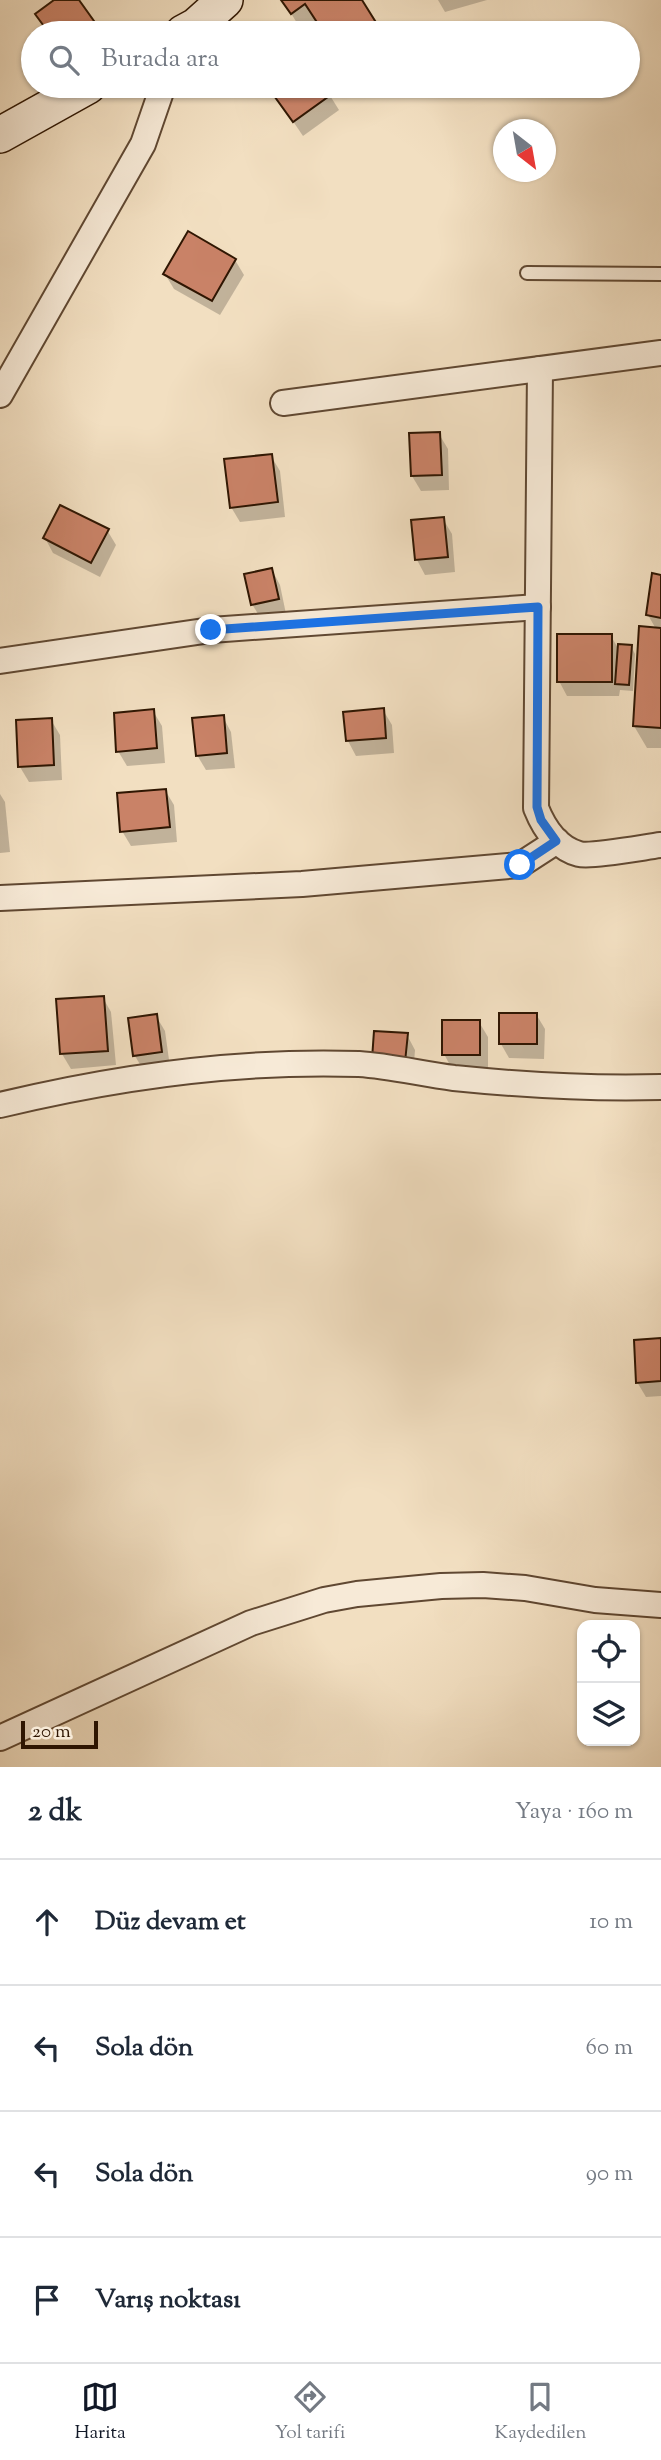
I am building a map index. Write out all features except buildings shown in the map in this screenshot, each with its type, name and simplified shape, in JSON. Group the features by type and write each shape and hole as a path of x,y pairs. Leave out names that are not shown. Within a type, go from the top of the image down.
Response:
{"main road":[{"path":"200,21 225,0"},
{"path":"0,135 66,98"}],"street":[{"path":"0,395 143,144 159,98"},
{"path":"283,404 661,353"},
{"path":"540,369 537,807 541,820 556,841 582,855 661,845"},
{"path":"0,661 211,630 538,607"},
{"path":"0,898 302,884 520,865 556,841"},
{"path":"0,1105 101,1084 165,1075 295,1065 361,1064 426,1075 557,1086 661,1087"},
{"path":"0,1738 251,1623 335,1598 442,1586 483,1585 525,1588 595,1600 661,1605"}],"lane":[{"path":"527,273 661,274"}],"route":[{"path":"211,630 538,607 537,807 541,820 556,841 520,865"}]}
